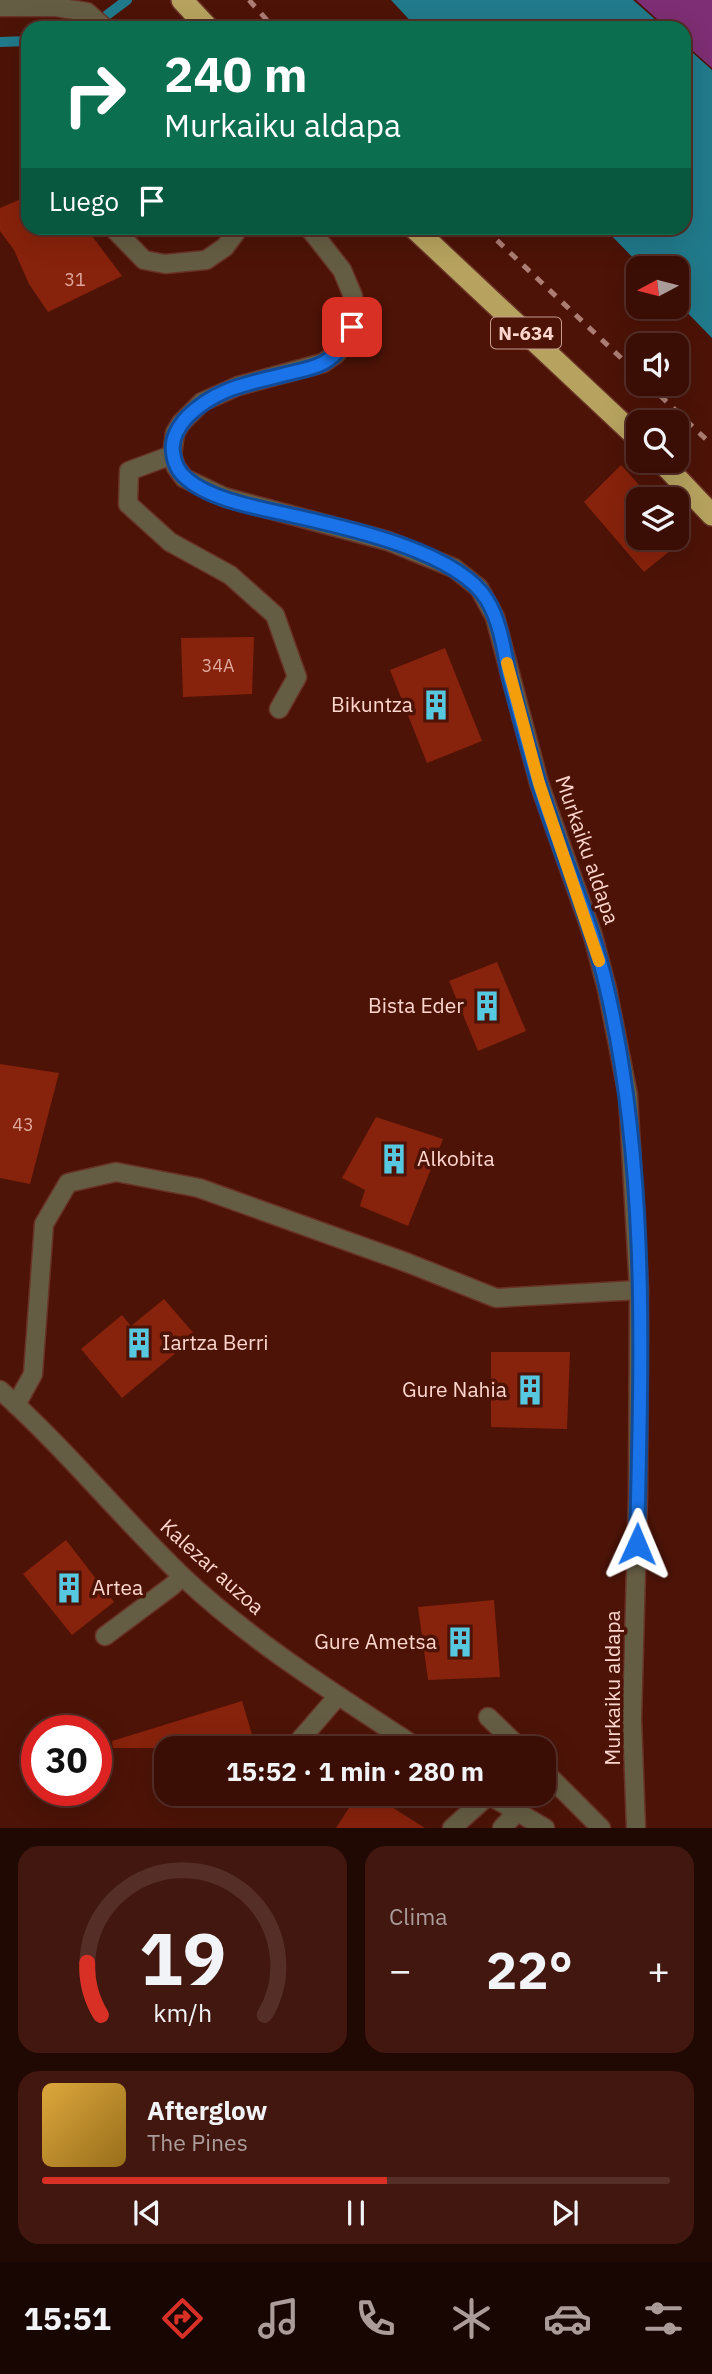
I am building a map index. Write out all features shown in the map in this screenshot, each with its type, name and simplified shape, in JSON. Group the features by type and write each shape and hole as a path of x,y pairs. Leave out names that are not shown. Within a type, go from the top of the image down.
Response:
{"highway":[{"path":"182,0 202,21"},
{"name":"N-634","path":"421,235 626,427"},
{"path":"672,473 712,515"}],"street":[{"path":"0,7 56,7 87,12 97,21"},
{"path":"120,235 144,260 165,264 206,260 225,247 234,235"},
{"path":"279,709 297,677 275,615 230,575 170,542 128,504 129,471 173,455 175,433 202,402 238,386 323,363 346,342 352,327 353,296 342,270 314,235"},
{"name":"Murkaiku aldapa","path":"173,455 176,467 184,478 224,497 261,509 324,522 388,541 440,561 468,577 488,601 495,617 539,783 593,936 607,989 628,1095 639,1290 638,1494 632,1719 636,1828"},
{"path":"16,1405 33,1374 44,1224 68,1183 116,1172 199,1188 408,1263 496,1298 639,1290"},
{"name":"Kalezar auzoa","path":"0,1390 182,1576 228,1616 338,1696 400,1736"},
{"path":"105,1636 182,1576"},
{"path":"303,1736 338,1696"},
{"path":"488,1717 508,1736"},
{"path":"556,1783 601,1828"},
{"path":"452,1828 476,1806"},
{"path":"507,1806 545,1828"},
{"path":"502,1828 517,1812"}],"shaded area":[{"path":"636,0 712,0 712,68 691,49 691,21 659,21"}],"water":[{"path":"391,0 633,0 657,21 410,21"},
{"path":"691,51 712,70 712,338 690,315 690,256 631,256 611,235 691,235"}],"building":[{"path":"21,199 21,235 91,235 122,276 48,312 29,284 14,250 0,231 0,208"},
{"path":"621,465 641,487 626,487 626,550 671,550 644,572 584,502"},
{"path":"254,637 252,694 183,697 181,638"},
{"name":"Bikuntza","path":"445,648 482,741 427,763 390,670"},
{"name":"Bista Eder","path":"497,962 526,1031 478,1051 449,981"},
{"path":"0,1064 59,1073 30,1184 0,1178"},
{"name":"Alkobita","path":"376,1117 443,1139 408,1226 360,1206 365,1190 342,1178"},
{"name":"Iartza Berri","path":"164,1299 196,1336 122,1398 81,1349 122,1315 131,1326"},
{"name":"Gure Nahia","path":"491,1352 570,1352 567,1429 491,1427"},
{"name":"Artea","path":"66,1540 114,1602 72,1635 23,1574"},
{"name":"Gure Ametsa","path":"494,1600 500,1677 428,1680 418,1607"},
{"path":"242,1701 252,1736 154,1736 154,1748 113,1748 112,1741"},
{"path":"350,1806 390,1806 425,1828 336,1828"}],"waterway":[{"path":"107,15 127,0"},
{"path":"0,42 21,41"}],"railway":[{"path":"249,0 268,21"},
{"path":"491,235 626,363"},
{"path":"661,396 712,445"}],"slow traffic":[{"path":"507,663 539,783 593,936 599,961"}],"place":[{"name":"Bikuntza","path":"436,705"},
{"name":"Bista Eder","path":"487,1006"},
{"name":"Alkobita","path":"394,1159"},
{"name":"Iartza Berri","path":"139,1343"},
{"name":"Gure Nahia","path":"530,1390"},
{"name":"Artea","path":"69,1588"},
{"name":"Gure Ametsa","path":"460,1642"}],"route":[{"path":"352,327 346,342 323,363 238,386 202,402 175,433 173,455 176,467 184,478 224,497 388,541 454,568 479,588 495,617 539,783 593,936 607,989 628,1095 639,1290 637,1544"}]}
